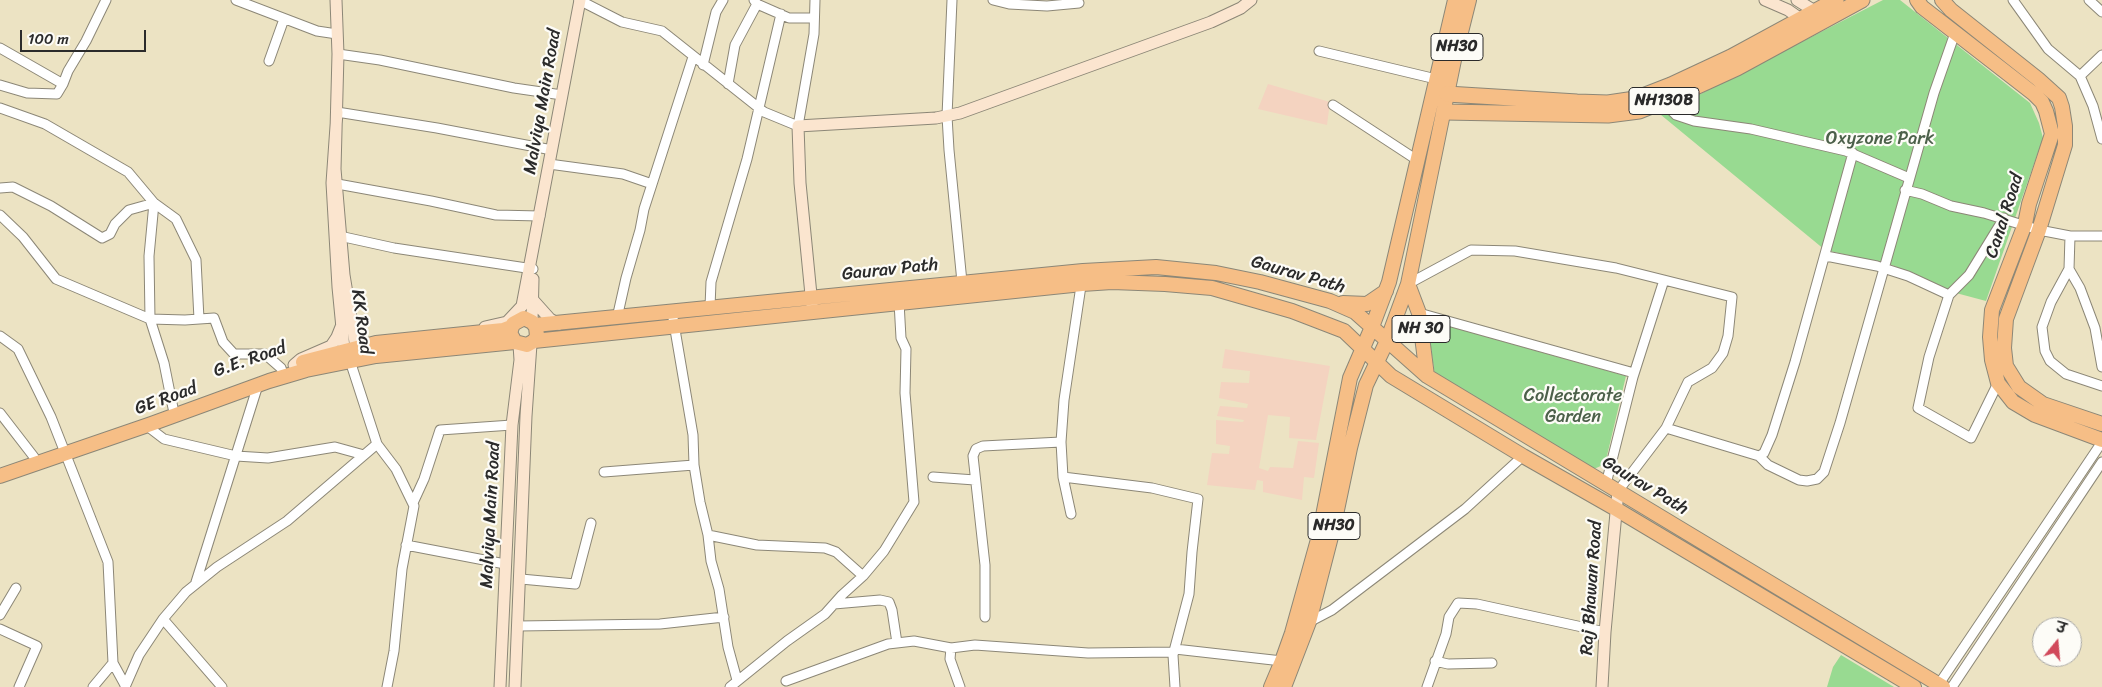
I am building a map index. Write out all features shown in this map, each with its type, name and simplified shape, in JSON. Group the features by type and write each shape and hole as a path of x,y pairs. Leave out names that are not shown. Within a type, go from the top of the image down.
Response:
{"highway":[{"name":"NH130B","path":"1444,112 1608,115 1639,111 1724,60 1807,24 1821,15 1836,0"},
{"name":"NH130B","path":"1821,15 1862,0"},
{"name":"NH130B","path":"1447,94 1545,101 1608,103 1665,94"}],"main road":[{"name":"NH30","path":"1271,687 1307,612 1319,536 1350,378 1386,291 1455,0"},
{"name":"NH30","path":"1284,687 1334,529 1366,385 1387,341 1408,284 1430,171 1469,0"},
{"name":"Canal Road","path":"1916,0 1922,7 2034,94 2042,102 2046,111 2052,134 2029,204 2025,224 1992,310 1990,337 1992,360 1998,383 2013,402 2035,415 2102,441"},
{"name":"Canal Road","path":"1942,0 1951,10 2038,79 2058,98 2062,107 2065,145 2039,230 2006,319 2004,348 2006,366 2019,387 2042,404 2102,424"},
{"name":"Gaurav Path","path":"534,323 559,324 811,296 962,282 1082,278 1156,267 1216,273 1330,301 1355,312 1428,376 1945,686"},
{"path":"351,357 524,343 899,302 1082,278 1112,282 1212,288 1292,311 1349,334 1391,376 1914,687"},
{"name":"NH 30","path":"1408,284 1419,313 1428,376"},
{"path":"1330,301 1358,305 1367,304 1386,291"},
{"path":"351,357 390,341 511,327 520,319 534,323 537,333 524,343"},
{"path":"511,327 511,336 524,343"},
{"name":"GE Road","path":"0,476 64,451 147,426 258,385 286,370 351,357"},
{"name":"G.E. Road","path":"0,468 34,457 64,451 173,408 286,370"}],"street":[{"path":"0,86 27,93 57,94 106,0"},
{"path":"236,0 317,31 337,34"},
{"name":"KK Road","path":"336,0 338,54 335,183 341,324 351,357"},
{"path":"579,0 622,22 662,31 760,108 798,126 936,118 969,110 1211,22 1241,8 1251,0"},
{"name":"Malviya Main Road","path":"531,269 579,0"},
{"path":"703,65 716,12 724,0"},
{"path":"813,311 800,183 798,126 811,51 815,0"},
{"path":"952,0 947,116 962,282"},
{"path":"993,0 1009,4 1047,6 1078,3"},
{"path":"1765,0 1807,24"},
{"path":"1797,0 1821,15"},
{"path":"2013,0 2048,48 2080,76 2093,106 2102,139"},
{"path":"2089,0 2102,12"},
{"path":"728,84 735,45 755,2 789,18 814,18"},
{"path":"710,308 711,282 760,108 781,14"},
{"path":"269,61 284,19"},
{"path":"1666,428 1759,456 1768,464 1800,480 1807,481 1817,478 1824,472 1885,268 1905,190 1934,93 1955,33"},
{"path":"0,48 63,84"},
{"path":"1319,51 1436,79"},
{"path":"338,54 380,60 514,88 562,95"},
{"path":"2080,76 2102,55"},
{"path":"617,318 644,209 693,57"},
{"path":"1665,94 1671,110 1676,115 1694,121 1800,139 1853,153 1909,178"},
{"path":"1333,105 1417,160"},
{"path":"0,108 45,124 128,172 154,202 176,219 196,260 199,319"},
{"path":"337,112 438,128 552,150"},
{"path":"1759,456 1764,453 1772,435 1826,256 1853,153"},
{"path":"550,164 623,174 652,184"},
{"path":"335,183 496,215 540,216"},
{"path":"0,188 12,187 20,190 51,206 102,238 110,234 115,224 129,210 154,202"},
{"path":"1905,190 1932,197 1951,206 2004,218 2039,230 2070,236 2102,236"},
{"path":"154,202 149,256 150,319 164,362 173,408"},
{"path":"0,215 23,237 56,279 150,319 214,318 223,342 234,354 265,354 286,370 301,359 331,346 337,337 341,324"},
{"path":"1998,383 1971,438 1918,408 1929,357 1949,295 1969,275 2004,218"},
{"path":"338,236 394,248 531,269"},
{"name":"KK Road","path":"338,236 354,330 351,357"},
{"path":"2070,236 2069,269 2045,315 2042,327 2045,351 2050,361 2066,374 2102,386"},
{"path":"1408,284 1471,250 1515,251 1616,268 1732,297 1728,336 1723,352 1712,368 1688,382 1666,428 1612,488"},
{"path":"1826,256 1885,268 1908,276 1949,295"},
{"path":"531,269 534,323"},
{"path":"454,335 465,330 507,322 522,306 531,269"},
{"path":"2069,269 2080,288 2095,328 2102,366"},
{"path":"1071,514 1063,477 1060,442 1064,400 1082,278"},
{"path":"1612,488 1634,373 1664,280"},
{"path":"533,300 550,319 559,324"},
{"path":"730,687 825,614 863,576 884,551 914,502 905,393 906,349 901,338 899,302"},
{"path":"672,312 693,435 694,465 700,502 724,617 728,647 737,680"},
{"path":"1419,313 1634,373"},
{"path":"354,330 359,335 390,341"},
{"path":"0,336 18,349 51,417 108,562 113,663 125,686"},
{"name":"Malviya Main Road","path":"515,687 521,579 527,380 524,343"},
{"name":"Malviya Main Road","path":"500,687 512,425 524,343"},
{"path":"351,357 377,444 396,469 414,506 406,545 397,609 394,651 386,687"},
{"path":"196,584 258,385"},
{"path":"0,413 34,457"},
{"path":"413,503 424,479 440,430 512,425"},
{"path":"147,426 164,439 236,456 268,458 335,447 364,455"},
{"path":"1945,686 2102,441"},
{"path":"985,617 985,564 973,456 976,449 984,446 1060,442"},
{"path":"125,686 139,655 163,619 186,592 217,566 287,520 377,444"},
{"path":"1307,612 1332,610 1458,514 1523,456"},
{"path":"1945,686 2102,463"},
{"path":"604,472 694,465"},
{"path":"934,477 975,480"},
{"path":"1063,477 1152,488 1198,499 1192,552 1190,594 1174,650 1175,687"},
{"name":"Raj Bhawan Road","path":"1602,687 1616,509 1612,488"},
{"path":"521,579 576,584 591,523"},
{"path":"708,535 757,545 825,548 836,552 863,576"},
{"path":"406,545 506,564"},
{"path":"0,615 16,588"},
{"path":"834,604 880,600 889,602 898,643"},
{"path":"1427,687 1446,634 1449,617 1458,603 1477,604 1605,632"},
{"path":"518,626 660,624 724,617"},
{"path":"163,619 222,687"},
{"path":"0,629 37,646 19,687"},
{"path":"786,681 888,644 914,641 951,648 975,645 1088,653 1174,650 1282,662"},
{"path":"951,648 950,659 960,687"},
{"path":"1435,661 1448,664 1492,663"},
{"path":"93,687 113,663"}],"shaded area":[{"path":"1268,84 1330,102 1327,125 1258,109"},
{"path":"1225,349 1330,366 1316,440 1289,438 1290,417 1268,415 1259,468 1268,471 1270,467 1293,468 1298,441 1319,443 1314,478 1304,477 1302,500 1263,492 1263,481 1257,480 1255,490 1207,485 1212,453 1229,454 1230,446 1216,444 1216,420 1243,422 1244,420 1217,416 1220,406 1247,408 1248,404 1219,398 1221,382 1249,383 1250,371 1222,368"}],"green space":[{"name":"Oxyzone Park","path":"1883,0 1900,0 2030,103 2039,123 2043,138 1986,301 1956,293 1892,265 1825,250 1655,110 1689,100"},
{"name":"Collectorate Garden","path":"1427,320 1626,376 1605,464 1594,469 1435,376"},
{"path":"1841,655 1894,687 1827,687 1833,667"}]}
